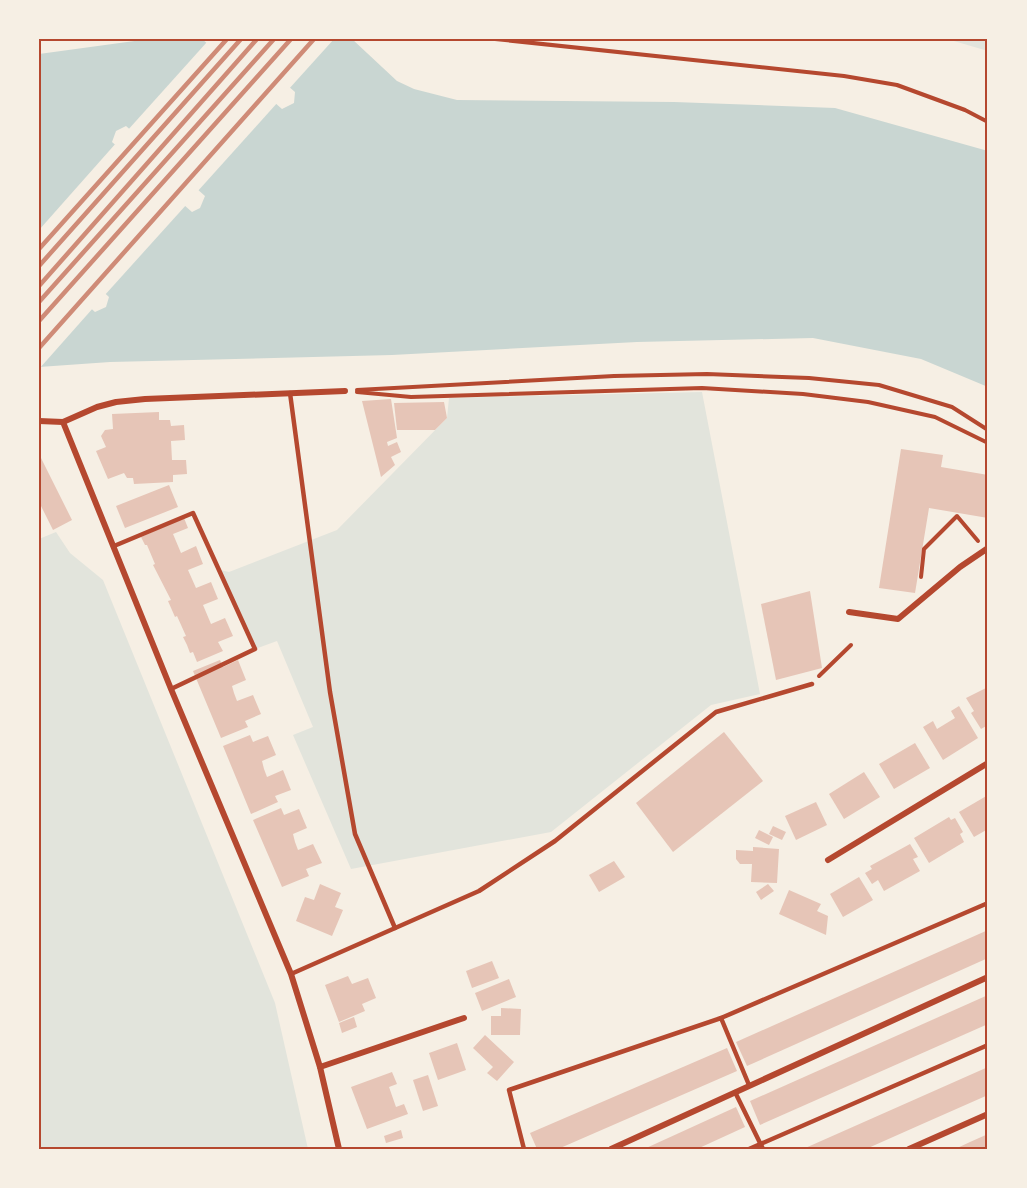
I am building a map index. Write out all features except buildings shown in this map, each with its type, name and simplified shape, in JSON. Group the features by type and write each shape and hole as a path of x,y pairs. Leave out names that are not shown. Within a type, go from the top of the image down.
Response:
{"street":[{"path":"39,421 63,422 97,407 116,402 145,399 345,391"},
{"path":"63,422 171,689 291,974 320,1067 339,1149"},
{"path":"849,612 898,619 960,567 987,549"},
{"path":"828,860 988,763"},
{"path":"614,1148 749,1084 988,977"},
{"path":"320,1067 464,1018"},
{"path":"909,1149 988,1113"}],"lane":[{"path":"290,393 330,692 355,834 395,928"},
{"path":"114,546 193,513 255,650 171,689"},
{"path":"291,974 479,891 555,841 716,712 812,684"},
{"path":"524,1149 509,1090 721,1018 988,903"},
{"path":"721,1018 749,1084"},
{"path":"749,1149 762,1147 988,1045"},
{"path":"735,1092 762,1147"}],"path":[{"path":"495,39 844,76 897,86 965,110 988,122"},
{"path":"345,391 614,376 707,374 809,378 879,385 952,407 988,430"},
{"path":"345,391 411,398 702,388 802,394 868,402 935,417 988,443"},
{"path":"921,577 924,549 957,516 987,549"},
{"path":"812,684 851,645"}],"shaded area":[{"path":"149,39 202,39 282,109 294,103 295,92 234,39 352,39 397,81 414,89 457,100 674,102 835,108 988,151 988,387 921,359 813,338 637,342 392,355 110,362 39,367 39,261 95,312 106,307 109,297 39,232 39,54","holes":["126,126 205,196 200,208 192,212 112,142 116,131"]},
{"path":"947,39 988,39 988,51"},
{"path":"702,392 760,694 711,705 551,832 351,869 293,735 313,727 277,641 255,649 220,570 229,572 337,530 447,418 449,398"},
{"path":"56,532 70,553 103,580 275,1003 308,1149 39,1149 39,539"}],"pier":[{"path":"231,39 334,39 288,90"},
{"path":"207,42 278,102 197,192 127,131"},
{"path":"117,142 187,204 104,296 39,236 39,230"},
{"path":"39,258 94,307 39,369"}],"railway":[{"path":"39,249 227,39"},
{"path":"39,266 241,39"},
{"path":"39,286 257,39"},
{"path":"39,302 274,39"},
{"path":"39,321 291,39"},
{"path":"39,348 314,39"}]}
